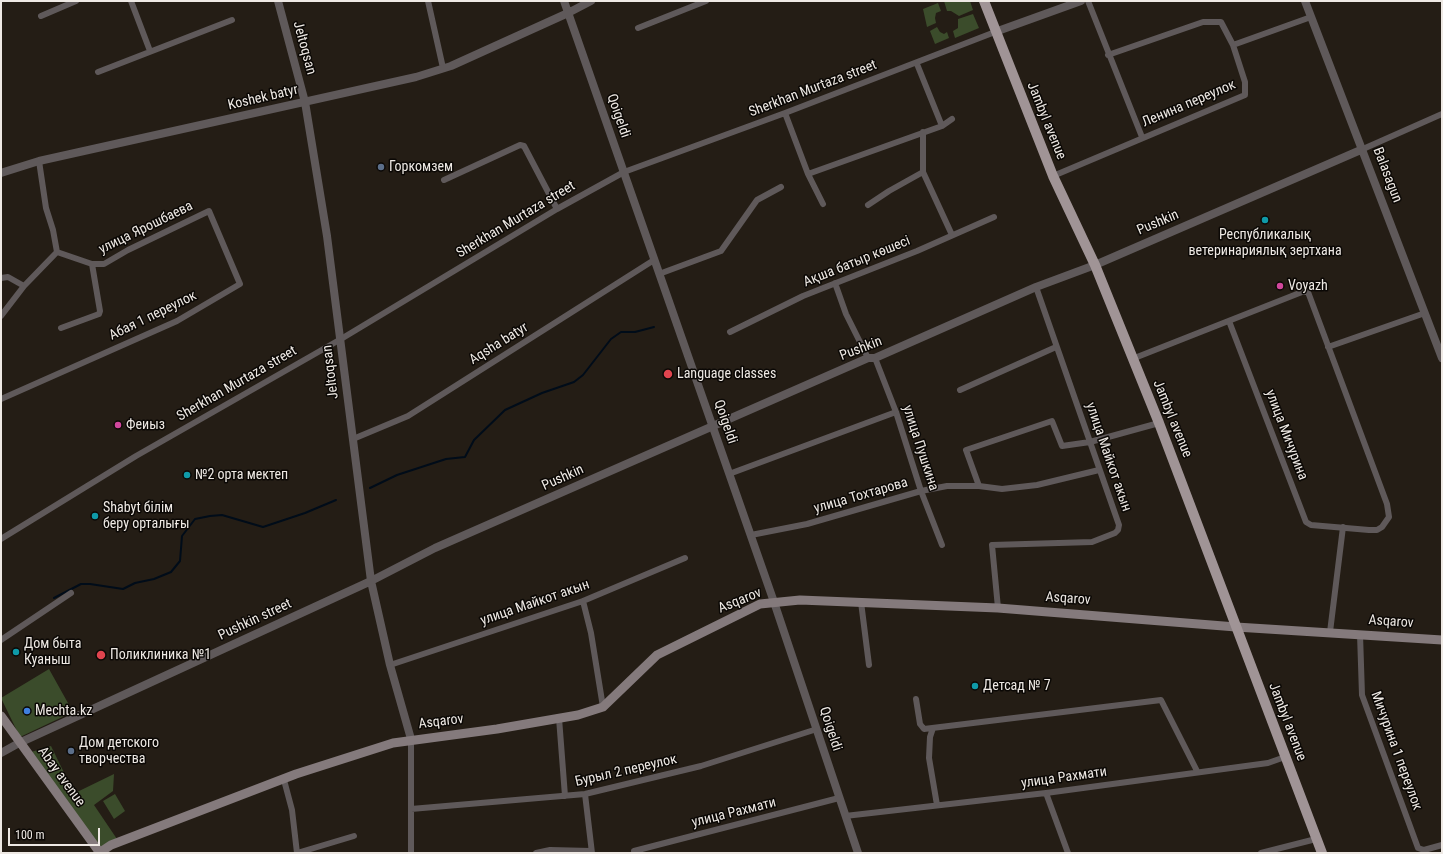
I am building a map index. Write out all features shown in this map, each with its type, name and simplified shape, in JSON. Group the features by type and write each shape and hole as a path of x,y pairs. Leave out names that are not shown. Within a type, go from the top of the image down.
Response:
{"main road":[{"name":"Jambyl avenue","path":"984,1 1052,176 1095,265 1132,359 1159,422 1322,853"},
{"name":"Asqarov","path":"99,853 111,846 284,780 393,743 578,715 603,707 658,655 760,604 800,600 998,608 1236,627 1442,640"},
{"name":"Abay avenue","path":"1,716 99,853"}],"street":[{"path":"41,16 76,1"},
{"path":"131,1 150,51"},
{"name":"Jeltoqsan","path":"278,1 305,102 327,236 371,581 390,664 411,740"},
{"path":"428,1 443,68"},
{"name":"Qoigeldi","path":"564,1 751,535 858,853"},
{"name":"Koshek batyr","path":"1,173 39,161 416,77 443,68 568,13 591,1"},
{"path":"638,28 706,1"},
{"name":"Sherkhan Murtaza street","path":"1,539 136,456 341,339 557,209 624,172 917,64 995,32 1081,1"},
{"name":"Ленина переулок","path":"1088,1 1108,55 1142,137"},
{"name":"Balasagun","path":"1305,1 1442,358"},
{"path":"1233,46 1311,17"},
{"path":"98,72 232,20"},
{"name":"Ленина переулок","path":"1052,176 1245,95 1245,82 1233,46 1221,22 1203,22 1108,55"},
{"path":"917,64 942,126"},
{"path":"785,113 808,174 823,204"},
{"path":"1363,149 1442,114"},
{"path":"808,174 942,126 952,120"},
{"path":"923,132 922,172 952,235"},
{"path":"444,180 520,146 524,146 557,209"},
{"name":"Pushkin","path":"371,581 434,548 1036,287 1095,265 1363,149"},
{"path":"1,316 24,286 57,252 53,230 46,208 39,161"},
{"path":"868,206 889,191 922,172"},
{"path":"659,274 721,251 757,200 781,187"},
{"name":"улица Ярошбаева","path":"57,252 92,264 104,264 128,250 209,211"},
{"name":"Абая 1 переулок","path":"1,399 177,321 240,285 209,211"},
{"name":"Ақша батыр көшесі","path":"730,332 804,296 994,217"},
{"name":"Aqsha batyr","path":"353,439 408,416 654,260"},
{"name":"улица Ярошбаева","path":"61,328 99,314 100,312 92,264"},
{"path":"1,278 8,277 24,286"},
{"name":"улица Пушкина","path":"835,283 846,314 872,358 896,412 921,491 942,545"},
{"name":"улица Майкот акын","path":"998,608 992,545 1092,542 1118,530 1119,526 1036,287"},
{"name":"улица Мичурина","path":"1132,359 1229,321 1306,291 1308,292 1389,509 1389,517 1377,530 1311,525 1305,520 1229,321"},
{"path":"1328,347 1425,313"},
{"path":"960,390 1056,347"},
{"path":"729,474 896,412"},
{"path":"979,486 966,450 1052,421 1062,446 1090,442 1159,422"},
{"name":"улица Тохтарова","path":"751,535 807,524 921,491 947,486 979,486 1002,489 1037,485 1099,470"},
{"path":"1330,632 1343,527"},
{"name":"улица Майкот акын","path":"390,664 583,601 685,558"},
{"name":"Pushkin street","path":"19,742 371,581"},
{"path":"1,640 71,593"},
{"path":"583,601 591,632 603,707"},
{"path":"861,602 869,665"},
{"name":"Мичурина 1 переулок","path":"1360,634 1362,695 1418,848 1424,850 1442,845"},
{"path":"916,699 922,728 924,729 1159,700 1162,701 1197,771"},
{"path":"559,718 565,796"},
{"path":"933,728 930,737 929,758 937,805"},
{"name":"Бурыл 2 переулок","path":"412,809 585,794 701,766 817,729"},
{"path":"411,740 411,853"},
{"path":"1,753 19,742"},
{"name":"улица Рахмати","path":"845,816 1046,793 1197,771 1268,763 1286,757"},
{"path":"284,780 292,810 297,853 354,836"},
{"path":"1046,793 1068,853"},
{"path":"536,853 550,850 592,852 585,794"},
{"name":"улица Рахмати","path":"627,853 839,798"},
{"path":"1261,853 1316,839"}],"green space":[{"path":"944,1 970,1 973,10 959,16 951,11 947,11"},
{"path":"938,3 941,11 936,13 936,23 927,27 923,9"},
{"path":"973,14 979,28 955,38 953,31 958,28 958,19"},
{"path":"937,27 940,32 944,34 947,32 949,38 935,44 930,31"},
{"path":"49,669 73,712 20,737 1,698"},
{"path":"51,746 70,785 77,792 114,774 113,791 94,805 117,839 96,853 31,752"},
{"path":"115,794 125,811 114,819 103,801"}],"waterway":[{"path":"370,488 397,475 446,459 465,457 474,440 505,410 542,393 574,382 583,375 611,339 621,332 635,332 654,327"},
{"path":"54,598 81,584 123,589 135,583 154,579 171,572 180,561 182,536 195,519 222,515 263,527 305,513 336,500"}],"place":[{"name":"Горкомзем","path":"381,167"},
{"name":"Республикалық ветеринариялық зертхана","path":"1265,220"},
{"name":"Voyazh","path":"1280,286"},
{"name":"Language classes","path":"668,374"},
{"name":"Феиыз","path":"118,425"},
{"name":"№2 орта мектеп","path":"187,475"},
{"name":"Shabyt білім беру орталығы","path":"95,516"},
{"name":"Дом быта Куаныш","path":"16,652"},
{"name":"Поликлиника №1","path":"101,655"},
{"name":"Детсад № 7","path":"975,686"},
{"name":"Mechta.kz","path":"27,711"},
{"name":"Дом детского творчества","path":"71,751"}]}
